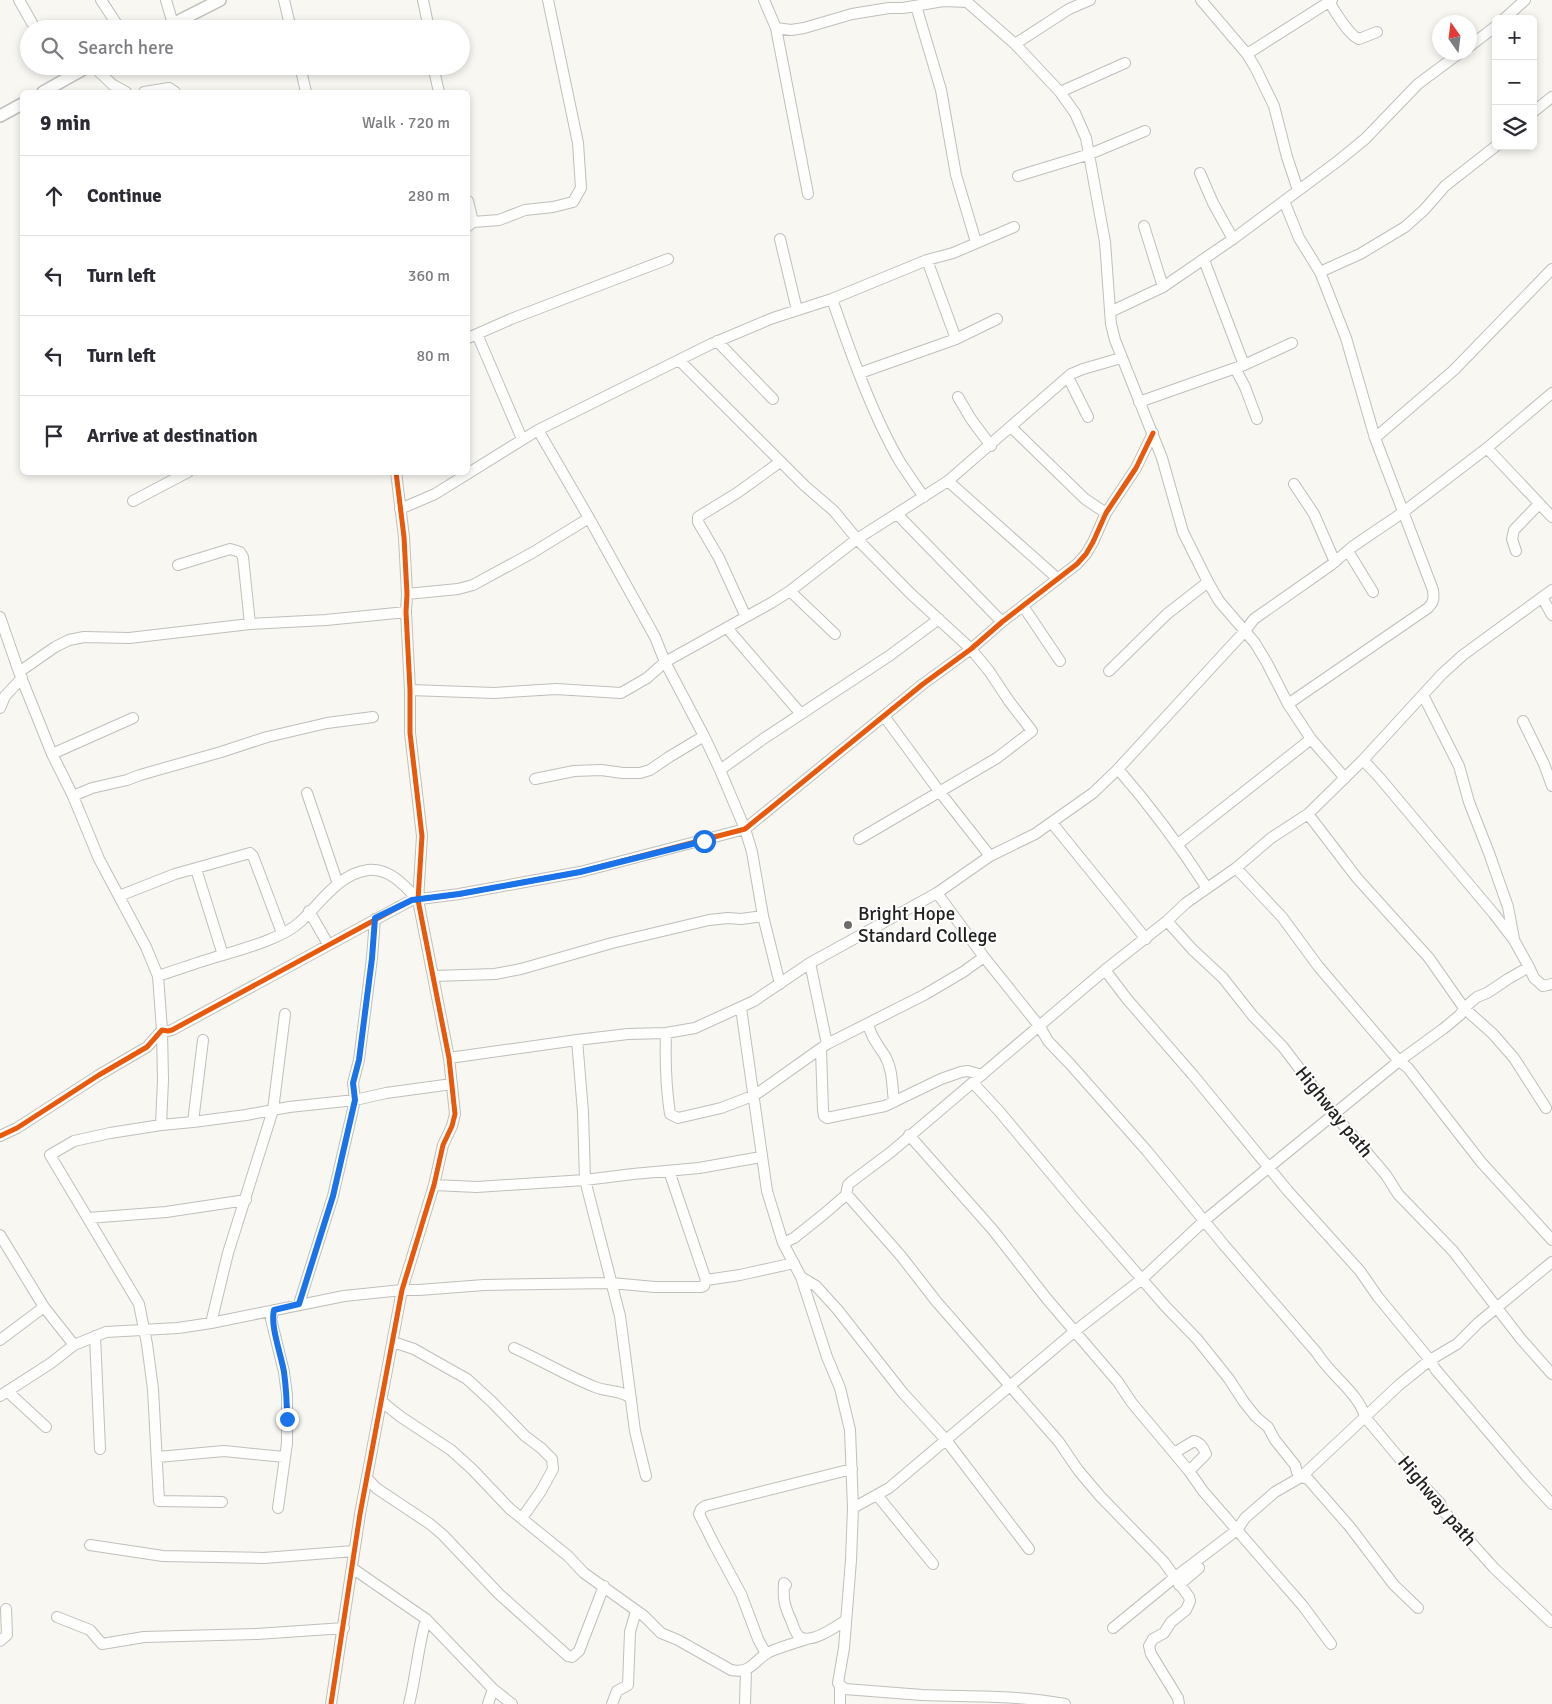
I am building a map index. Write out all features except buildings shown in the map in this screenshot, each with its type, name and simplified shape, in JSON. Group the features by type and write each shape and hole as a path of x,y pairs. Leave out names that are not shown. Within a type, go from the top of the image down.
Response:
{"street":[{"path":"19,0 30,20"},
{"path":"100,0 114,20"},
{"path":"166,0 168,20"},
{"path":"180,20 220,0"},
{"path":"284,0 289,20"},
{"path":"423,0 427,20"},
{"path":"470,224 499,220 525,210 553,207 573,202 581,188 578,142 548,0"},
{"path":"764,0 776,28 808,194"},
{"path":"1015,44 1063,13 1090,0"},
{"path":"1201,0 1247,54 1274,106 1287,157 1298,190"},
{"path":"1508,15 1525,0"},
{"path":"776,28 791,30 817,26 852,14 943,2 967,1 1015,44 1060,92 1075,113 1086,138 1090,154 1105,242 1110,312 1115,340 1162,458 1183,532 1219,600 1255,643 1267,662 1288,704 1311,739 1345,778"},
{"path":"1247,54 1330,1 1357,39 1377,32"},
{"path":"916,6 941,90 956,175 976,242"},
{"path":"1477,41 1492,29"},
{"path":"1110,312 1163,287 1233,239 1358,144 1418,84 1450,60"},
{"path":"1060,92 1125,63"},
{"path":"47,90 74,75"},
{"path":"98,75 109,90"},
{"path":"101,75 122,90"},
{"path":"302,75 306,90"},
{"path":"434,75 438,90"},
{"path":"156,90 169,88 172,90"},
{"path":"1537,109 1552,97"},
{"path":"0,116 20,105"},
{"path":"1018,176 1090,154 1145,131"},
{"path":"1320,272 1360,254 1406,227 1445,186 1492,149"},
{"path":"1200,173 1213,203 1233,239"},
{"path":"1284,201 1299,238 1320,272 1346,338 1375,438 1402,513 1433,590 1433,603 1288,704"},
{"path":"1144,226 1163,287"},
{"path":"470,472 538,430 717,341 744,329 832,299 927,260 953,253 1014,227"},
{"path":"780,238 798,310"},
{"path":"522,439 472,336 668,259"},
{"path":"927,260 956,339"},
{"path":"1204,260 1245,387 1257,418"},
{"path":"1375,438 1454,370 1552,269"},
{"path":"832,299 880,423 896,454 924,497"},
{"path":"860,373 956,339 997,319"},
{"path":"717,341 773,399"},
{"path":"1139,402 1239,366 1292,343"},
{"path":"410,690 494,693 556,689 621,693 639,683 665,662 790,591 857,538 948,481 991,446 1068,377 1082,369 1121,358"},
{"path":"679,360 780,462 834,511 910,593 971,649 1032,731 997,758 859,839"},
{"path":"1068,377 1088,417"},
{"path":"958,397 971,419 991,446"},
{"path":"449,1058 577,1040 628,1034 666,1033 695,1028 754,1001 810,963 937,894 990,856 1035,834 1093,793 1118,769 1244,632 1254,618 1402,513 1551,398"},
{"path":"1011,427 1085,499 1106,514"},
{"path":"538,430 655,637 665,662 720,770 745,829 752,852 763,916 780,984"},
{"path":"162,1030 172,1030 375,918 406,903 580,872 745,829 924,684 1058,579 1086,554 1106,514 1136,468 1153,433"},
{"path":"1487,448 1552,518"},
{"path":"746,617 719,558 698,522 698,517 737,493 780,462"},
{"path":"134,501 182,475"},
{"path":"331,1704 344,1628 354,1551 402,1290 434,1185 442,1146 454,1120 449,1058 418,900 422,836 410,733 404,537 396,475"},
{"path":"400,508 435,494 465,475"},
{"path":"948,481 1058,579"},
{"path":"1294,484 1314,514 1335,562"},
{"path":"1516,551 1512,539 1514,530 1539,504"},
{"path":"897,514 1002,622"},
{"path":"407,594 458,589 472,585 532,553 589,518"},
{"path":"178,565 230,549 240,552 243,557 250,624"},
{"path":"1348,551 1373,592"},
{"path":"1109,671 1167,614 1208,582"},
{"path":"783,1243 794,1238 809,1227 846,1195 848,1185 851,1182 910,1136 1105,970 1146,939 1186,903 1236,868 1291,823 1308,814 1364,760 1442,674 1463,655 1552,590"},
{"path":"790,591 835,634"},
{"path":"1542,598 1552,615"},
{"path":"1023,606 1060,661"},
{"path":"0,708 20,675 56,647 69,640 84,637 129,638 250,624 362,618 406,612"},
{"path":"0,617 20,675 52,754 73,796 99,859 146,947 158,976 162,1030 163,1080 161,1125"},
{"path":"720,770 763,738 889,656 940,619"},
{"path":"727,628 801,714"},
{"path":"1423,695 1459,766 1469,802 1490,852 1508,906 1514,940"},
{"path":"884,716 990,856"},
{"path":"73,796 92,788 127,780 267,737 327,723 373,717"},
{"path":"52,754 133,718"},
{"path":"1523,721 1544,764 1552,786"},
{"path":"535,779 574,771 601,770 640,773 650,770 704,736"},
{"path":"1178,844 1311,739"},
{"path":"1364,760 1514,940 1534,978 1542,986 1552,984"},
{"path":"1118,769 1178,844 1207,888"},
{"path":"307,793 338,884"},
{"path":"1308,814 1357,878 1429,958 1464,1008 1493,1034 1514,1058 1546,1108"},
{"path":"1052,823 1146,939"},
{"path":"119,896 175,874 250,854 253,856 282,933"},
{"path":"1236,868 1282,917 1318,966 1399,1061 1408,1068 1481,1162 1552,1240"},
{"path":"196,869 223,955"},
{"path":"158,976 265,941 282,933 299,923 338,884 353,875 367,870 380,870 400,882 418,900"},
{"name":"Highway path","path":"937,894 1040,1026 1048,1042 1071,1065 1147,1151 1317,1353 1322,1362 1362,1407 1365,1417 1415,1477 1440,1503 1442,1509 1494,1568 1551,1622"},
{"path":"309,911 328,944"},
{"path":"434,976 495,974 709,920 763,916"},
{"path":"299,1304 333,1196 355,1100 353,1083 359,1060 375,918"},
{"name":"Highway path","path":"1166,921 1223,978 1253,1016 1283,1047 1334,1114 1386,1175 1398,1194 1453,1251 1496,1308 1552,1374"},
{"path":"666,1033 665,1067 670,1114 678,1118 721,1108 755,1094 824,1047 854,1032 869,1029 955,977 984,956"},
{"path":"810,963 824,1047 823,1110 824,1116 827,1118 873,1109 894,1102 905,1095 954,1074 968,1071 982,1075"},
{"path":"853,1508 889,1488 1075,1331 1142,1278 1205,1220 1399,1061 1443,1030 1477,997 1529,967"},
{"path":"1105,970 1268,1168 1360,1271 1378,1297 1430,1360 1436,1370 1552,1504"},
{"path":"741,1008 755,1094 756,1118 767,1191 783,1243 801,1277 827,1357 840,1388 850,1430 853,1508 852,1560 844,1648 838,1683 840,1686 840,1704"},
{"path":"211,1323 228,1253 273,1110 285,1014"},
{"path":"869,1029 889,1066 894,1102"},
{"path":"0,1136 17,1128 99,1075 147,1047 162,1030"},
{"path":"193,1122 203,1040"},
{"path":"577,1040 583,1112 585,1180 620,1316 629,1393 646,1476"},
{"path":"973,1083 999,1111 1074,1202 1197,1339 1256,1417 1268,1427 1275,1440 1295,1465 1301,1477 1308,1479 1350,1527 1394,1584 1418,1608"},
{"path":"222,1502 160,1501 153,1389 139,1304 50,1155 74,1141 91,1136 355,1100 386,1093 452,1084"},
{"path":"910,1136 993,1230 1047,1299 1237,1530 1303,1606 1331,1644"},
{"path":"434,1185 477,1187 585,1180 720,1165 761,1157"},
{"path":"46,1427 4,1393 51,1363 74,1345 106,1332 178,1328 270,1314 299,1304 344,1296 402,1290 445,1289 484,1285 611,1283 655,1287 696,1288 704,1286 706,1280 669,1171"},
{"path":"846,1195 901,1256 936,1301 1060,1442 1078,1470 1100,1496 1164,1562 1189,1597 1189,1605 1171,1622 1164,1633 1153,1639 1149,1646 1151,1654 1178,1698 1178,1704"},
{"path":"88,1218 166,1212 246,1200"},
{"path":"0,1235 44,1307 74,1345"},
{"path":"1113,1628 1177,1581 1237,1530 1245,1518 1275,1492 1301,1477 1430,1360 1457,1344 1496,1308 1552,1262"},
{"path":"706,1280 740,1275 794,1263"},
{"path":"801,1277 816,1286 903,1393 946,1440 1029,1549"},
{"path":"0,1340 44,1307"},
{"path":"270,1314 284,1372 287,1395 287,1443 278,1508"},
{"path":"95,1336 100,1449"},
{"path":"393,1342 414,1349 467,1380 492,1402 525,1436 552,1459 553,1469 541,1491 522,1518"},
{"path":"514,1348 595,1387 612,1392 629,1393"},
{"path":"381,1401 401,1417 451,1450 510,1509 568,1556 584,1572 644,1616 662,1633 731,1670 746,1670 766,1654 821,1635 846,1620"},
{"path":"1174,1453 1194,1441 1204,1450 1206,1454 1189,1471"},
{"path":"158,1457 224,1451 284,1457"},
{"path":"766,1654 758,1639 741,1594 699,1514 701,1509 705,1506 852,1470"},
{"path":"367,1478 376,1488 430,1524 499,1594 568,1656 572,1657 579,1651 604,1586"},
{"path":"877,1495 933,1564"},
{"path":"90,1545 163,1556 264,1558 354,1551"},
{"path":"352,1568 426,1619 493,1689 512,1704"},
{"path":"1177,1581 1200,1568"},
{"path":"786,1585 784,1583 784,1604 798,1635 807,1639"},
{"path":"0,1641 7,1635 6,1609"},
{"path":"612,1704 617,1691 628,1685 630,1632 636,1611"},
{"path":"58,1617 90,1630 102,1644 144,1637 257,1634 344,1628"},
{"path":"409,1704 422,1630 426,1619"},
{"path":"745,1704 746,1670"},
{"path":"840,1686 845,1689 923,1695 1001,1696 1065,1704"},
{"path":"488,1704 493,1689"}],"cycle path":[{"path":"0,1136 17,1128 99,1075 147,1047 162,1030 172,1030 412,900 459,894 580,872 745,829 923,684 971,649 1002,622 1077,564 1086,554 1106,513 1136,468 1153,433"},
{"path":"331,1704 360,1514 402,1290 434,1185 443,1145 452,1126 455,1114 449,1058 418,900 422,836 410,733 404,537 396,475"}],"place":[{"name":"Bright Hope Standard College","path":"848,925"}],"route":[{"path":"287,1419 287,1395 284,1372 271,1319 274,1310 299,1304 333,1196 355,1100 353,1083 359,1060 375,934 375,918 412,900 459,894 580,872 704,841"}]}
